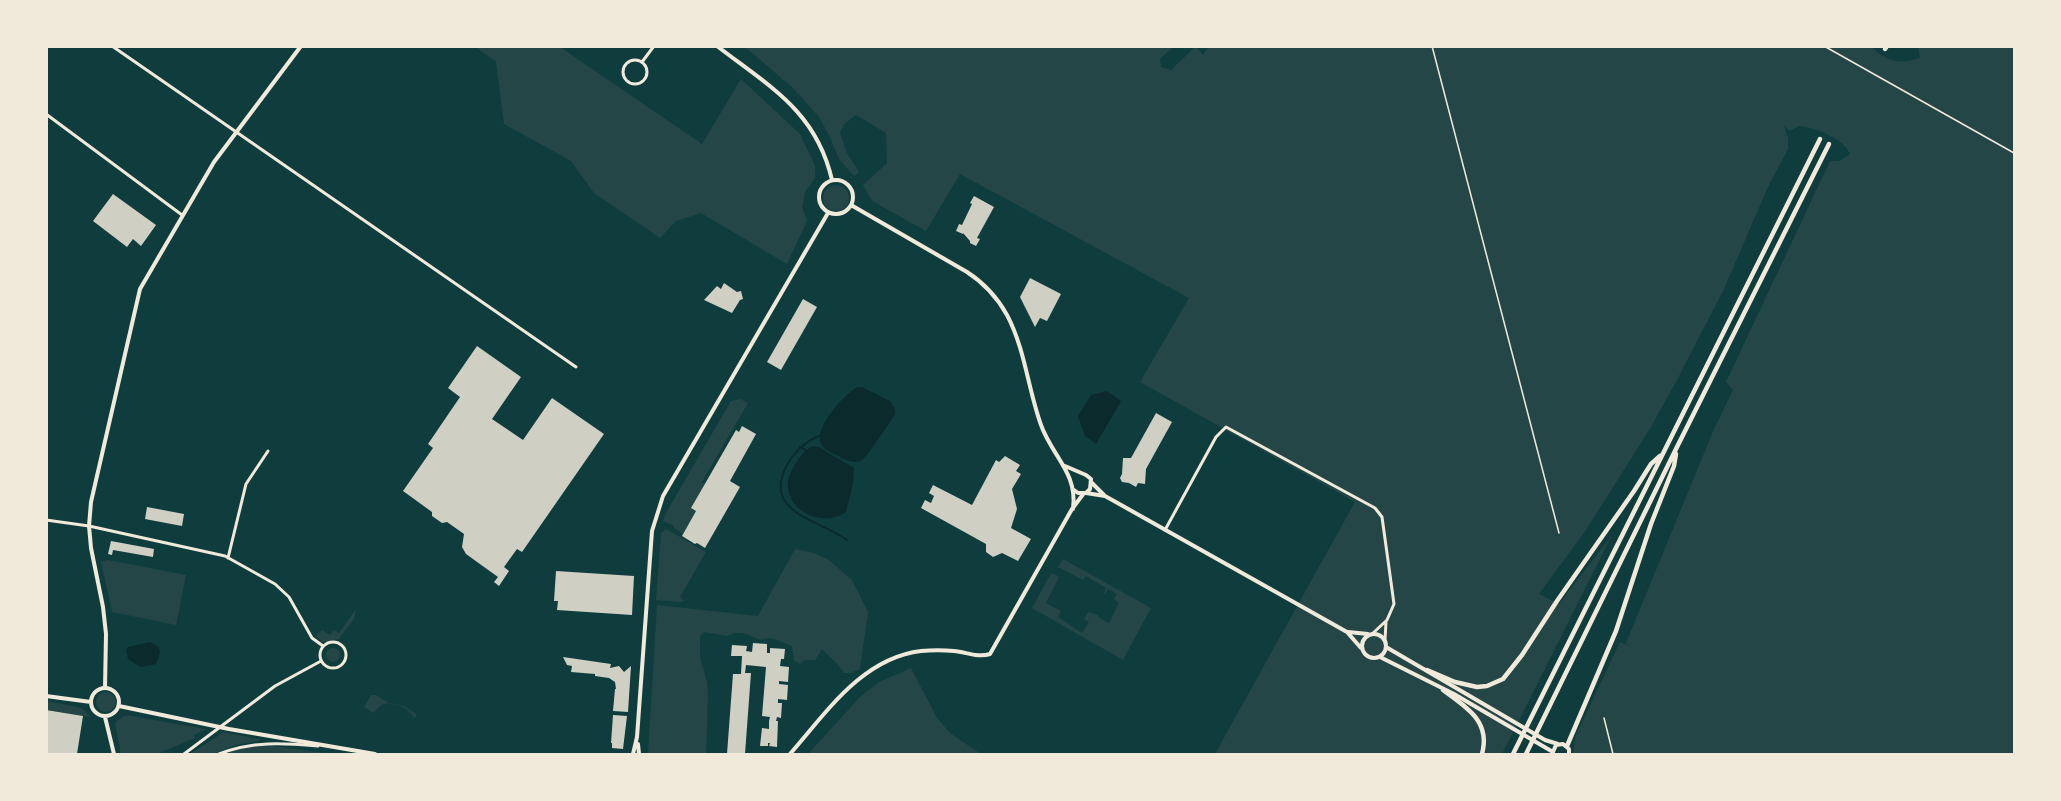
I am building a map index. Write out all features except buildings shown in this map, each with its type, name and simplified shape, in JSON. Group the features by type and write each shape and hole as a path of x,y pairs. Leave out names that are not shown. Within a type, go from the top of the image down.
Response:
{"highway":[{"path":"1513,754 1820,139"},
{"path":"1526,754 1829,144"},
{"path":"1567,746 1616,631 1651,524 1674,466 1676,449"},
{"path":"1427,670 1455,682 1477,687 1487,686 1503,679 1522,655 1651,464 1662,454"},
{"path":"1443,690 1476,717 1485,735 1482,754"}],"street":[{"path":"112,46 576,367"},
{"path":"105,688 104,616 93,564 89,526 91,502 140,289 214,162 301,46"},
{"path":"642,63 654,46"},
{"path":"717,46 795,107 819,142 832,180"},
{"path":"636,60 642,63 647,72 643,82 633,84 626,81 622,72 627,63 636,60"},
{"path":"46,114 182,215"},
{"path":"832,180 841,181 849,186 853,196 851,205 843,213 828,213 819,198 822,187 832,180"},
{"path":"851,205 980,280 1000,302 1016,336 1041,425 1072,481 1072,509"},
{"path":"633,754 637,737 652,531 660,505 828,213"},
{"path":"1165,530 1216,437 1226,427 1375,508 1382,517 1394,604 1387,620 1385,652 1380,657"},
{"path":"228,558 246,483 268,451"},
{"path":"1065,465 1086,475 1104,496 1347,632 1369,658 1380,657 1544,742 1567,746 1569,754"},
{"path":"1072,481 1080,474"},
{"path":"790,754 848,689 873,669 893,659 919,651 955,651 981,656 990,654 1072,509 1090,489 1091,482"},
{"path":"1073,489 1078,493 1104,496"},
{"path":"46,520 89,526 228,558 276,584 289,597 312,638 323,646"},
{"path":"1361,648 1363,640 1387,620"},
{"path":"1347,632 1379,635 1385,640"},
{"path":"329,642 337,642 344,647 347,655 344,663 338,668 330,669 321,661 320,652 329,642"},
{"path":"1386,647 1512,724"},
{"path":"184,754 283,681 321,661"},
{"path":"105,688 116,692 119,706 114,714 105,717 96,714 91,702 94,693 105,688"},
{"path":"46,696 91,702"},
{"path":"119,706 229,729 375,754"},
{"path":"105,717 114,754"},
{"path":"637,737 639,754"},
{"path":"1544,742 1553,753"},
{"path":"219,754 244,745 262,743 335,748"},
{"path":"1553,753 1554,747 1558,744"}],"path":[{"path":"1432,46 1559,533"},
{"path":"1824,46 2014,153"},
{"path":"1604,718 1613,754"}],"shaded area":[{"path":"744,46 1172,48 1160,59 1161,67 1171,70 1196,46 1203,55 1209,46 1871,46 1882,56 1894,61 1920,58 1918,47 2014,47 2014,754 1573,754 1575,737 1620,642 1629,646 1626,643 1714,429 1733,390 1726,382 1830,161 1839,161 1850,154 1842,144 1829,135 1799,126 1790,131 1784,126 1788,138 1788,149 1767,189 1724,289 1678,378 1651,427 1586,530 1539,594 1559,604 1612,535 1502,754 1215,754 1355,502 1140,382 1189,298 960,174 926,231 872,201 863,185 887,163 886,133 856,115 844,124 840,133 847,153 859,172 854,176 839,159 819,117 793,88"},
{"path":"476,47 560,47 702,144 741,79 800,134 815,166 815,178 805,192 802,207 807,221 787,264 701,213 676,221 660,238 594,193 571,161 504,124 496,62"},
{"path":"836,185 845,189 849,198 845,207 836,211 827,207 823,198 827,189"},
{"path":"857,387 862,387 890,401 895,414 865,457 854,462 845,460 827,450 822,446 820,437 832,412"},
{"path":"1107,391 1121,401 1096,444 1085,436 1078,416 1091,395"},
{"path":"740,399 748,403 702,482 705,484 691,508 696,511 683,534 674,526 663,521 666,513 731,401"},
{"path":"813,446 819,447 854,468 853,484 846,512 838,516 820,518 811,515 795,505 790,497 788,479 791,471 800,457"},
{"path":"666,529 706,552 680,597 684,601 680,602 656,600 661,533"},
{"path":"795,549 814,553 829,560 852,580 868,612 860,669 844,673 822,649 815,660 805,660 800,664 794,660 792,646 777,640 769,638 761,640 743,633 727,636 704,632 700,636 700,658 707,682 708,697 706,754 648,754 657,605 758,616"},
{"path":"1063,559 1151,608 1123,660 1032,608 1051,573 1059,577 1046,603 1061,611 1058,617 1082,633 1089,622 1084,619 1088,612 1098,615 1109,623 1119,603 1114,599 1117,594 1108,589 1105,594 1106,588 1086,576 1083,580 1058,567"},
{"path":"108,560 186,575 176,625 112,612 101,562"},
{"path":"356,609 354,619 339,639 322,642 316,636 322,630 330,635 334,630 339,633"},
{"path":"150,642 159,647 160,653 156,664 140,667 128,659 126,650 128,647"},
{"path":"330,648 336,648 340,655 336,662 330,662 326,658 326,652"},
{"path":"911,668 937,718 950,733 981,754 808,754 861,696 879,682"},
{"path":"106,692 113,695 116,702 113,709 106,712 99,709 96,702 99,695"},
{"path":"371,695 376,695 390,704 382,705 373,713 364,707"},
{"path":"47,701 82,708 91,717 47,710"},
{"path":"397,705 404,706 416,714 416,717 414,718 409,711"},
{"path":"126,715 206,729 194,735 195,738 157,754 121,754 115,724"},
{"path":"224,732 262,740 236,745 212,754 190,754"},
{"path":"266,745 331,754 224,754 245,747"}],"waterway":[{"path":"821,435 800,448 788,463 781,484 782,496 799,514 847,540"},
{"path":"800,447 806,450"}]}
